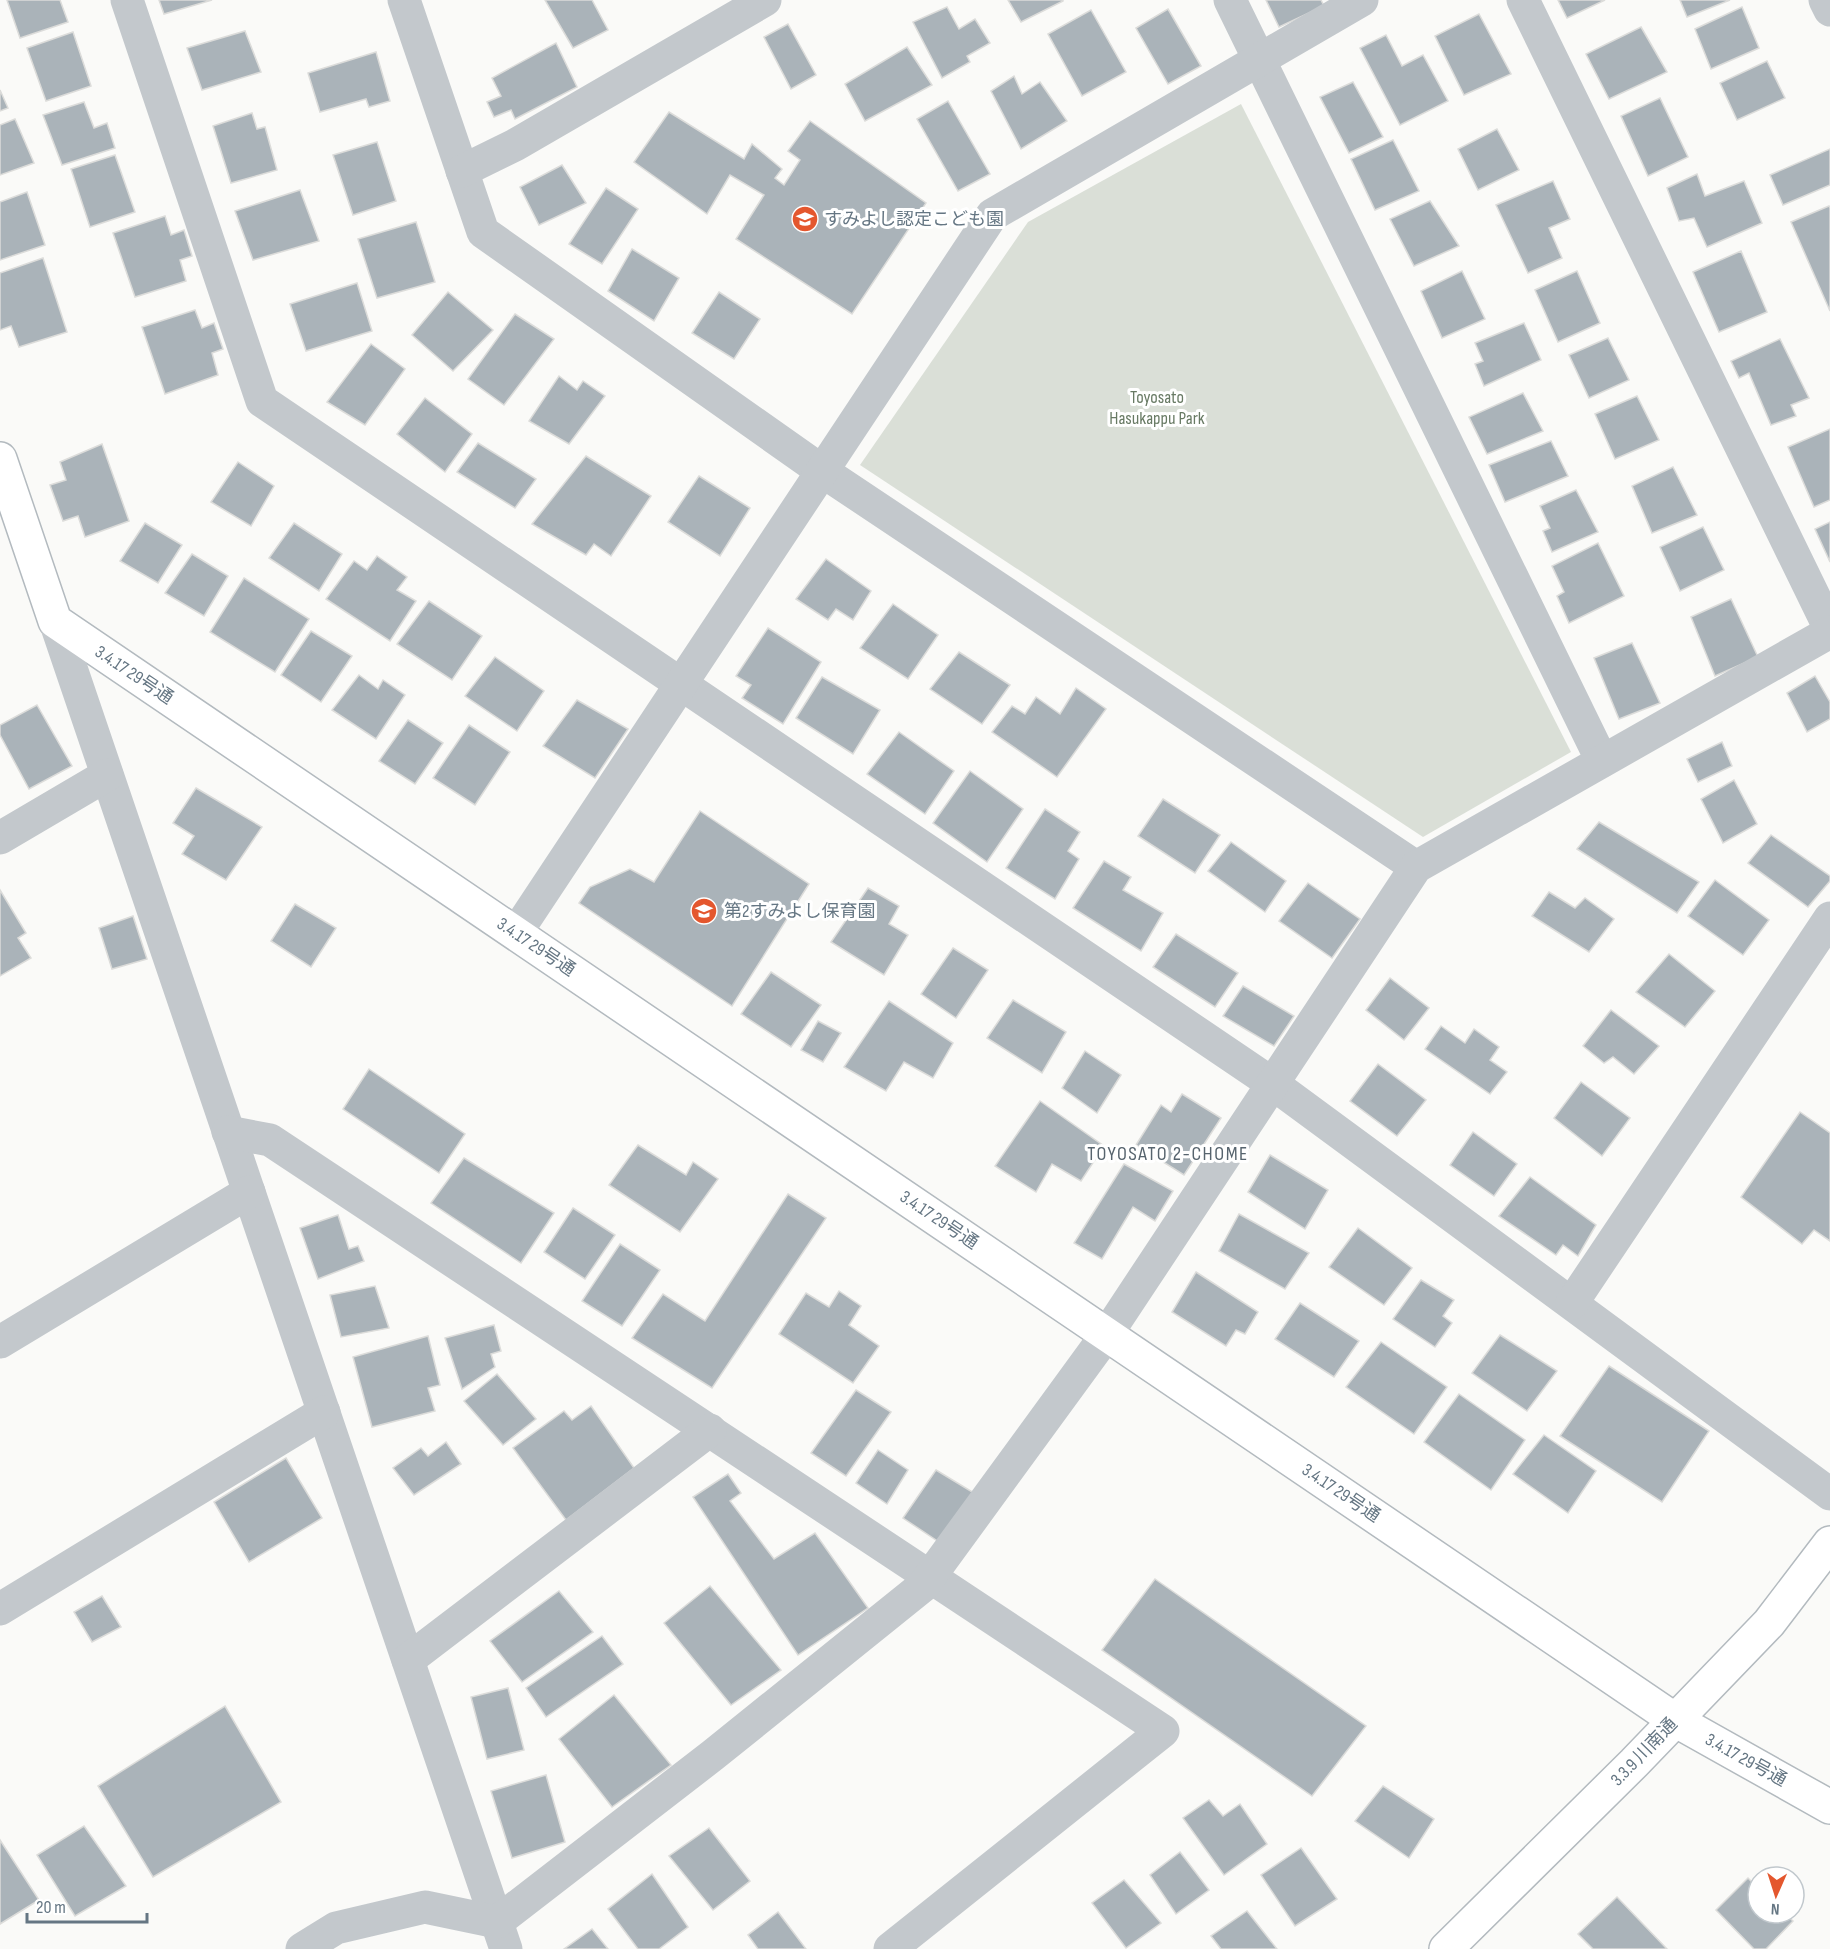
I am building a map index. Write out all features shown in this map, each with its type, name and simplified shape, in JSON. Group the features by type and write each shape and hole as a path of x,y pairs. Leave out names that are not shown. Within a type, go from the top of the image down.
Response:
{"street":[{"path":"127,0 262,401 680,686 1273,1084 1830,1494"},
{"path":"404,0 483,232 822,471 1416,867"},
{"path":"462,171 515,145 765,0"},
{"path":"1230,0 1602,761"},
{"path":"516,933 992,215 1362,0"},
{"path":"502,1935 713,1755 923,1586 1107,1334 1416,867 1830,631 1523,0"},
{"path":"1825,0 1830,10"},
{"path":"0,459 502,1935"},
{"name":"3.4.17 29号通","path":"55,621 1675,1720 1830,1807"},
{"path":"0,838 107,776"},
{"path":"1572,1303 1830,918"},
{"path":"228,1132 270,1140 931,1575 1163,1731 890,1949"},
{"path":"0,1342 249,1192"},
{"path":"0,1609 324,1412"},
{"path":"408,1660 710,1430"},
{"name":"3.3.9 川南通","path":"1446,1949 1769,1623 1830,1543"},
{"path":"302,1949 336,1928 425,1907 502,1935"}],"green space":[{"name":"Toyosato Hasukappu Park","path":"1241,104 1571,752 1423,837 860,465 1028,222"}],"building":[{"path":"7,0 60,0 68,22 20,38"},
{"path":"159,0 212,0 164,14"},
{"path":"545,0 592,0 608,30 573,48"},
{"path":"1008,0 1063,0 1063,1 1021,22"},
{"path":"1266,0 1321,0 1324,6 1279,27"},
{"path":"1558,0 1605,0 1567,18"},
{"path":"1680,0 1730,0 1687,17"},
{"path":"947,7 959,29 975,19 990,43 967,56 970,62 942,78 913,22"},
{"path":"1742,7 1759,48 1711,69 1695,29"},
{"path":"1168,9 1201,66 1168,84 1136,28"},
{"path":"1091,10 1126,72 1082,96 1048,34"},
{"path":"1479,14 1511,74 1464,95 1435,36"},
{"path":"788,24 816,75 791,89 764,37"},
{"path":"1641,27 1667,72 1609,99 1586,54"},
{"path":"245,31 261,72 202,90 187,48"},
{"path":"73,32 91,86 46,101 27,48"},
{"path":"1386,35 1402,66 1423,55 1448,101 1400,125 1360,48"},
{"path":"556,43 577,87 515,119 511,110 494,117 487,102 501,96 492,78"},
{"path":"907,47 932,85 865,121 845,84"},
{"path":"376,52 390,101 369,107 366,99 320,112 308,73"},
{"path":"1767,61 1785,98 1737,120 1720,83"},
{"path":"1014,76 1022,94 1040,82 1067,121 1021,149 991,91"},
{"path":"1353,82 1383,137 1349,153 1320,97"},
{"path":"0,90 8,108 0,111"},
{"path":"1660,98 1688,157 1648,176 1621,116"},
{"path":"948,101 990,174 958,191 917,119"},
{"path":"84,102 94,128 107,123 115,148 62,165 43,115"},
{"path":"669,112 744,159 752,144 782,169 775,178 784,185 800,160 788,151 810,121 926,203 852,314 736,239 764,195 730,175 707,214 634,162"},
{"path":"252,113 257,129 265,127 277,170 231,183 213,126"},
{"path":"15,119 34,163 0,175 0,125"},
{"path":"1497,129 1519,170 1478,190 1458,149"},
{"path":"1393,140 1419,191 1375,210 1351,159"},
{"path":"377,142 396,201 353,215 333,155"},
{"path":"1830,149 1830,185 1783,205 1770,175"},
{"path":"115,155 135,212 90,227 71,169"},
{"path":"562,165 586,203 539,225 520,187"},
{"path":"1697,174 1705,196 1744,181 1762,223 1707,247 1694,218 1679,221 1667,188"},
{"path":"1553,181 1570,219 1549,228 1562,258 1528,273 1496,205"},
{"path":"606,188 638,209 602,264 569,244"},
{"path":"300,190 319,241 253,260 235,211"},
{"path":"27,192 45,245 0,260 0,202"},
{"path":"1430,201 1459,246 1414,266 1390,219"},
{"path":"1829,206 1830,208 1830,311 1791,222"},
{"path":"165,216 171,235 184,230 192,256 180,260 186,281 135,297 113,233"},
{"path":"416,222 435,282 377,298 358,239"},
{"path":"632,249 679,278 654,321 608,291"},
{"path":"1741,251 1767,312 1719,332 1693,272"},
{"path":"43,258 67,332 19,347 11,326 0,330 0,273"},
{"path":"1462,271 1485,319 1442,338 1421,291"},
{"path":"1577,271 1600,323 1558,342 1535,290"},
{"path":"357,283 372,331 306,351 290,304"},
{"path":"448,292 493,330 453,371 412,335"},
{"path":"719,292 760,319 734,359 692,333"},
{"path":"195,310 202,328 214,323 223,349 212,353 218,375 165,394 142,327"},
{"path":"515,314 554,339 504,405 468,379"},
{"path":"1524,323 1541,360 1484,386 1475,364 1483,361 1475,343"},
{"path":"1608,338 1629,380 1589,398 1569,355"},
{"path":"1780,339 1809,398 1791,405 1796,416 1771,425 1749,373 1739,378 1731,361"},
{"path":"371,344 405,369 365,425 327,402"},
{"path":"559,376 577,390 583,381 605,396 569,444 529,421"},
{"path":"1523,393 1543,431 1487,454 1469,417"},
{"path":"1637,396 1659,440 1615,459 1595,414"},
{"path":"425,398 472,434 445,472 397,434"},
{"path":"1830,429 1830,500 1814,507 1788,447"},
{"path":"1551,441 1568,476 1505,502 1489,465"},
{"path":"478,443 536,479 515,508 457,472"},
{"path":"102,444 129,521 85,537 78,516 63,521 50,485 66,480 60,462"},
{"path":"586,456 651,496 611,556 594,544 586,555 532,524"},
{"path":"238,462 274,486 251,526 211,502"},
{"path":"1673,467 1697,515 1652,533 1632,486"},
{"path":"699,476 750,508 720,556 668,522"},
{"path":"1576,490 1598,532 1552,552 1543,531 1550,528 1540,506"},
{"path":"1830,522 1830,562 1815,529"},
{"path":"145,523 182,545 158,583 120,561"},
{"path":"294,523 342,554 319,591 269,558"},
{"path":"1703,527 1724,570 1680,591 1660,547"},
{"path":"1598,543 1624,596 1569,623 1557,596 1564,592 1552,566"},
{"path":"192,554 228,576 204,616 165,593"},
{"path":"377,556 407,577 397,590 416,601 390,641 326,599 354,561 367,570"},
{"path":"826,559 871,591 853,620 836,609 828,620 796,599"},
{"path":"244,578 309,619 275,672 210,632"},
{"path":"1731,599 1758,657 1715,676 1691,617"},
{"path":"429,601 482,636 452,680 397,644"},
{"path":"893,604 938,635 908,679 860,648"},
{"path":"768,628 821,662 783,724 742,698 751,685 736,676"},
{"path":"311,631 352,656 321,702 281,675"},
{"path":"1632,643 1660,703 1619,719 1594,658"},
{"path":"959,652 1010,685 982,724 930,689"},
{"path":"495,657 544,691 517,731 465,696"},
{"path":"359,675 378,689 383,680 405,695 376,739 332,710"},
{"path":"1815,676 1830,702 1830,719 1807,732 1787,693"},
{"path":"822,677 880,710 853,754 796,718"},
{"path":"1076,688 1106,709 1057,777 992,732 1012,706 1025,714 1036,697 1060,714"},
{"path":"577,700 628,729 595,778 543,746"},
{"path":"37,705 72,766 29,789 0,735 0,725"},
{"path":"408,720 443,743 415,784 379,761"},
{"path":"469,725 510,752 475,805 433,778"},
{"path":"899,732 954,771 925,814 867,774"},
{"path":"1722,742 1732,766 1698,782 1687,759"},
{"path":"970,771 1023,809 987,862 933,823"},
{"path":"1734,780 1757,824 1723,843 1701,799"},
{"path":"196,788 262,827 226,880 182,854 194,836 173,823"},
{"path":"1163,799 1220,835 1195,873 1138,836"},
{"path":"1045,809 1080,832 1068,851 1079,859 1055,899 1006,868"},
{"path":"700,811 809,884 732,1006 579,903 590,887 630,869 654,882"},
{"path":"1599,822 1699,882 1677,913 1577,849"},
{"path":"1771,835 1830,876 1830,881 1808,907 1748,863"},
{"path":"1231,842 1286,881 1265,912 1208,871"},
{"path":"1104,861 1131,877 1123,890 1163,913 1141,951 1073,908"},
{"path":"1715,880 1769,920 1743,955 1688,916"},
{"path":"1308,883 1360,919 1332,958 1279,921"},
{"path":"868,888 899,906 889,924 908,935 884,975 831,942"},
{"path":"0,890 26,933 18,938 31,958 0,976"},
{"path":"1549,892 1575,908 1585,898 1614,919 1589,952 1532,916"},
{"path":"295,904 336,928 311,967 271,941"},
{"path":"133,916 147,959 112,969 99,928"},
{"path":"1176,934 1238,973 1215,1007 1153,967"},
{"path":"953,948 988,970 956,1018 921,994"},
{"path":"1669,954 1715,991 1685,1027 1636,992"},
{"path":"771,972 821,1005 791,1047 741,1014"},
{"path":"1390,978 1429,1008 1404,1040 1366,1010"},
{"path":"1243,986 1294,1016 1274,1046 1223,1016"},
{"path":"1013,1000 1066,1032 1042,1073 987,1038"},
{"path":"889,1001 953,1043 933,1078 904,1062 886,1091 844,1067"},
{"path":"1611,1010 1659,1046 1634,1074 1613,1057 1604,1063 1583,1046"},
{"path":"818,1021 841,1033 823,1062 801,1050"},
{"path":"1441,1026 1465,1043 1474,1029 1499,1047 1490,1060 1507,1072 1490,1094 1425,1049"},
{"path":"1085,1051 1121,1075 1097,1113 1062,1088"},
{"path":"1378,1064 1426,1100 1397,1136 1350,1101"},
{"path":"369,1069 465,1134 439,1173 343,1109"},
{"path":"1581,1082 1630,1118 1602,1156 1554,1118"},
{"path":"1182,1094 1221,1118 1184,1175 1136,1145 1161,1105 1171,1112"},
{"path":"1040,1101 1104,1146 1081,1181 1052,1164 1036,1192 995,1166"},
{"path":"1800,1112 1830,1133 1830,1241 1814,1230 1802,1244 1741,1197"},
{"path":"1473,1132 1517,1164 1494,1196 1450,1165"},
{"path":"638,1145 686,1175 693,1162 718,1179 680,1232 609,1185"},
{"path":"1270,1155 1328,1190 1305,1229 1248,1192"},
{"path":"464,1158 554,1213 521,1263 431,1203"},
{"path":"1124,1164 1173,1191 1155,1221 1133,1207 1102,1259 1074,1243"},
{"path":"1530,1177 1596,1225 1578,1256 1563,1245 1556,1255 1499,1216"},
{"path":"788,1194 826,1218 712,1388 632,1338 663,1294 705,1321"},
{"path":"573,1208 615,1235 585,1279 544,1252"},
{"path":"1239,1214 1309,1253 1285,1289 1219,1251"},
{"path":"338,1215 349,1249 358,1246 364,1261 318,1279 300,1228"},
{"path":"1358,1228 1412,1268 1384,1305 1329,1267"},
{"path":"620,1244 660,1270 622,1326 582,1301"},
{"path":"1196,1272 1258,1312 1245,1334 1236,1330 1226,1346 1172,1312"},
{"path":"1421,1280 1454,1300 1443,1316 1452,1323 1435,1347 1393,1319"},
{"path":"375,1286 389,1328 341,1337 330,1295"},
{"path":"839,1291 861,1306 849,1325 879,1346 853,1383 779,1334 806,1293 829,1307"},
{"path":"1300,1303 1359,1341 1334,1377 1275,1339"},
{"path":"494,1325 501,1351 491,1354 495,1367 462,1389 445,1338"},
{"path":"1500,1335 1557,1371 1527,1411 1472,1373"},
{"path":"428,1336 440,1385 428,1388 435,1411 372,1427 353,1357"},
{"path":"1381,1342 1447,1387 1414,1434 1346,1387"},
{"path":"1609,1366 1709,1431 1662,1502 1560,1436"},
{"path":"497,1374 536,1419 503,1445 464,1401"},
{"path":"856,1390 891,1412 846,1476 811,1453"},
{"path":"1459,1394 1525,1440 1491,1490 1424,1442"},
{"path":"591,1406 634,1468 566,1520 513,1448 564,1411 572,1420"},
{"path":"1544,1435 1596,1471 1568,1513 1513,1474"},
{"path":"446,1442 461,1464 414,1495 393,1468 421,1448 428,1456"},
{"path":"878,1450 908,1470 887,1504 856,1483"},
{"path":"286,1458 322,1518 249,1562 214,1502"},
{"path":"936,1470 974,1493 939,1542 903,1518"},
{"path":"728,1474 741,1493 730,1501 774,1559 815,1533 868,1608 798,1655 693,1497"},
{"path":"1155,1579 1366,1726 1312,1796 1102,1650"},
{"path":"710,1586 781,1670 731,1705 664,1623"},
{"path":"559,1591 593,1632 522,1682 490,1641"},
{"path":"102,1596 121,1627 92,1642 74,1612"},
{"path":"602,1636 623,1664 546,1717 526,1688"},
{"path":"508,1688 524,1750 487,1759 471,1697"},
{"path":"614,1695 671,1765 612,1807 559,1739"},
{"path":"225,1706 281,1802 153,1877 98,1786"},
{"path":"546,1775 565,1842 512,1858 491,1791"},
{"path":"1383,1786 1434,1819 1409,1858 1355,1821"},
{"path":"1209,1800 1223,1816 1240,1804 1267,1844 1224,1875 1183,1818"},
{"path":"84,1826 126,1886 75,1916 37,1855"},
{"path":"709,1828 750,1881 713,1910 669,1856"},
{"path":"0,1840 39,1900 0,1924"},
{"path":"1301,1848 1337,1899 1295,1926 1261,1875"},
{"path":"1180,1852 1209,1890 1176,1914 1150,1875"},
{"path":"652,1874 688,1927 659,1949 638,1949 608,1909"},
{"path":"1124,1880 1161,1923 1126,1948 1092,1903"},
{"path":"1746,1880 1746,1925 1789,1925 1766,1949 1754,1949 1716,1910"},
{"path":"1617,1897 1667,1949 1593,1949 1578,1934"},
{"path":"1247,1911 1277,1949 1221,1949 1211,1936"},
{"path":"778,1912 806,1949 758,1949 748,1935"},
{"path":"592,1929 608,1949 564,1949"}],"place":[{"name":"すみよし認定こども園","path":"805,219"},
{"name":"第2すみよし保育園","path":"704,911"}],"district":[{"name":"TOYOSATO 2-CHOME","path":"1168,1154"}]}
